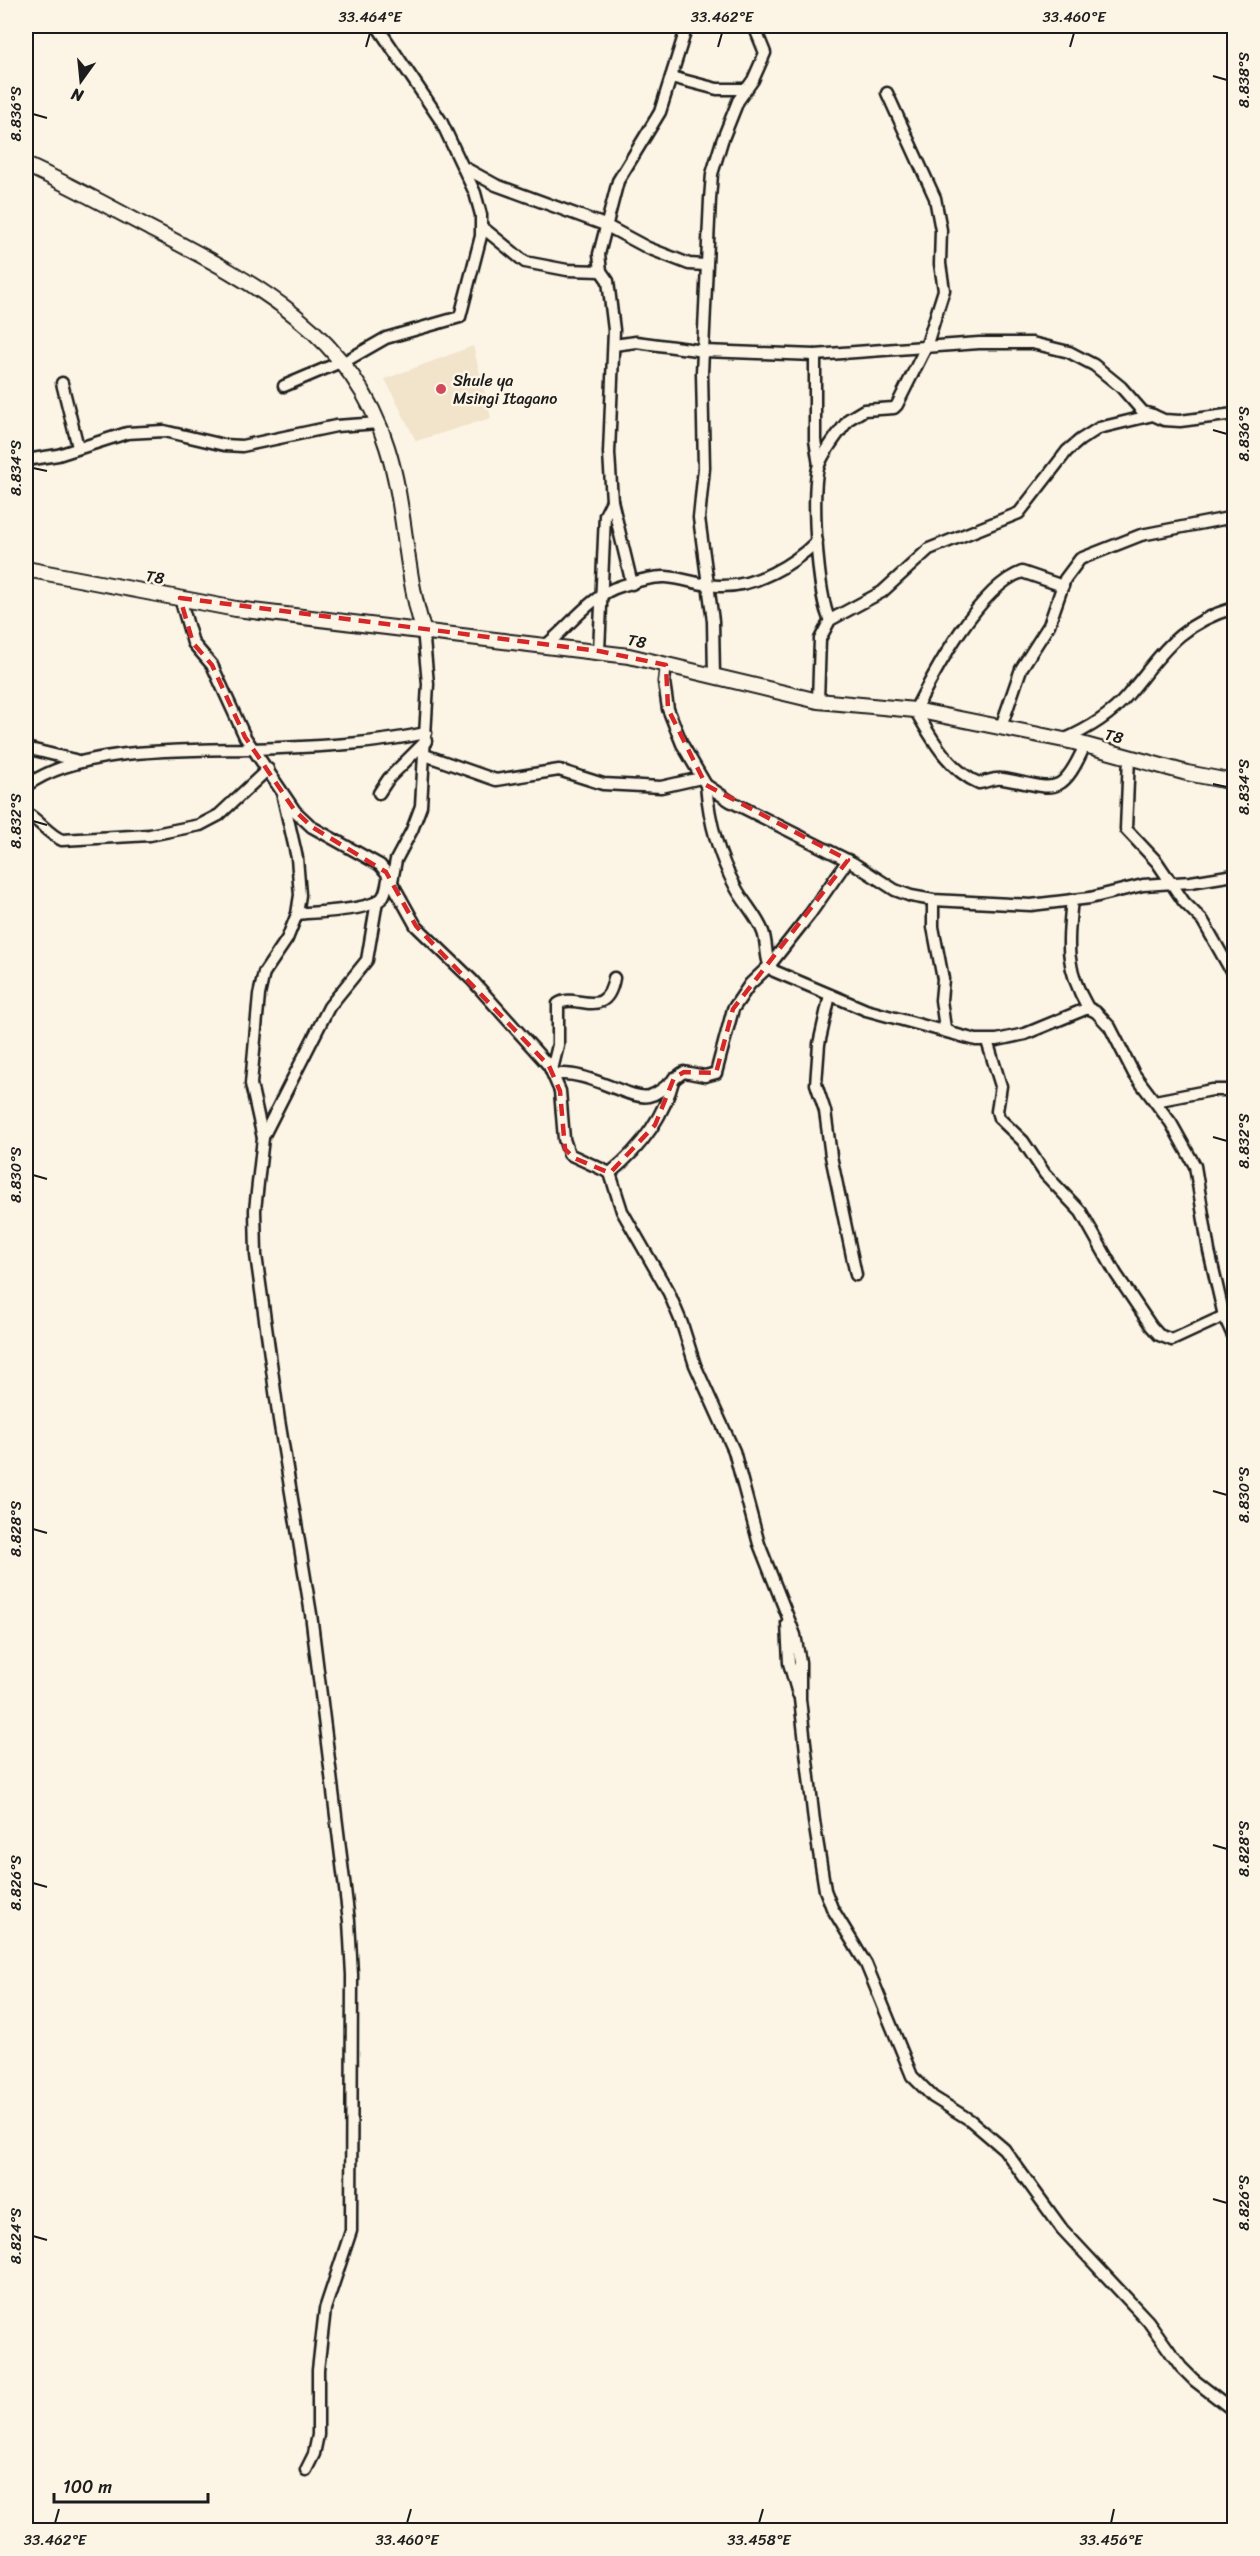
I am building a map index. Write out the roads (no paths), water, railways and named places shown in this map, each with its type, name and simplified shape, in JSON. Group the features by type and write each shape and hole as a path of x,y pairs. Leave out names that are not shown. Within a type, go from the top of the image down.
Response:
{"street":[{"path":"284,386 344,362 386,338 460,316 464,309 468,278 478,255 482,227 475,194 441,121 377,26"},
{"path":"632,584 612,501 609,453 614,345 608,284 601,271 599,254 604,225 618,181 660,112 687,26"},
{"path":"714,677 714,638 699,518 704,468 705,265 712,174 731,117 765,53 754,26"},
{"path":"671,77 717,89 746,89"},
{"path":"819,465 855,413 894,408 897,405 927,347 944,290 939,212 930,184 887,93"},
{"path":"26,165 182,244 249,282 299,317 344,362 361,385 379,423 397,481 410,584 423,629 427,663 426,737 421,806 380,898 367,960 329,1007 263,1138"},
{"path":"462,165 488,181 604,225 648,248 689,264 705,265"},
{"path":"482,227 525,262 567,270 601,271"},
{"path":"614,345 636,342 704,351 815,355 1008,342 1054,346 1094,365 1121,387 1143,412 1164,420 1180,421 1234,414"},
{"path":"815,355 815,440 819,465 815,491 817,541 822,600 824,611 830,620"},
{"path":"62,383 78,447"},
{"path":"818,701 820,639 830,620 882,592 928,549 1019,513 1067,452 1080,440 1099,428 1153,415"},
{"path":"26,460 49,457 114,436 149,431 175,433 224,445 242,446 264,444 318,429 379,423"},
{"path":"599,651 605,515 612,501"},
{"path":"1001,727 1018,677 1049,625 1070,572 1080,559 1116,543 1171,527 1234,517"},
{"path":"546,645 600,597 620,586 663,577 708,586 723,586 771,573 800,557 817,541"},
{"name":"T8","path":"26,569 236,609 599,651 818,701 915,710 1001,727 1234,782"},
{"path":"1064,586 1022,572 1006,580 984,603 948,650 915,710 932,740 957,768 979,783 1003,779 1039,788 1053,787 1071,774 1085,745"},
{"path":"180,598 193,643 216,671 236,712 238,722 305,822 380,866 390,878 416,926 472,980 553,1072 562,1102 565,1149 574,1158 601,1167 610,1173 626,1220 669,1293 695,1365 726,1431 742,1474 759,1544 787,1616 800,1662 800,1699 825,1890 832,1908 869,1970 912,2076 933,2097 970,2120 1004,2149 1062,2229 1108,2276 1155,2330 1181,2367 1234,2411"},
{"path":"1063,740 1085,730 1113,709 1127,696 1149,665 1185,632 1207,617 1234,608"},
{"path":"666,665 664,682 668,709 703,782 719,850 736,889 763,931 769,966 788,979 876,1014 987,1041 1026,1034 1088,1008"},
{"path":"26,786 40,775 76,761 172,752 356,744 426,737"},
{"path":"379,793 389,778 426,737"},
{"path":"26,748 76,761"},
{"path":"425,754 496,780 559,770 615,785 661,787 703,782 730,801 848,860 895,890 933,900 1013,906 1072,900 1234,874"},
{"path":"1129,757 1126,830 1173,882 1184,902 1209,929 1222,958 1234,976"},
{"path":"26,813 38,819 56,838 62,840 170,832 209,822 268,769"},
{"path":"282,790 299,876 297,914 283,948 264,973 260,988 251,1084 263,1138 255,1225 258,1272 294,1517 311,1614 349,1922 352,1975 351,2231 325,2309 318,2370 318,2435 314,2454 306,2470"},
{"path":"553,1072 576,1075 645,1097 658,1092 684,1072 705,1076 716,1073 730,1015 750,984 769,966 810,914 848,860"},
{"path":"297,914 359,907 380,898 403,904"},
{"path":"933,900 933,927 943,979 943,1018 945,1028 953,1033"},
{"path":"1072,900 1067,931 1070,964 1078,991 1088,1008 1104,1018 1134,1074 1176,1130 1195,1166 1209,1251 1224,1316 1234,1338"},
{"path":"553,1072 558,1045 558,1004 566,1000 585,1004 603,1000 609,995 614,978"},
{"path":"830,995 819,1044 816,1084 825,1111 831,1156 856,1275"},
{"path":"987,1041 1001,1086 997,1111 999,1118 1023,1141 1045,1174 1081,1212 1116,1274 1151,1326 1160,1335 1172,1340 1224,1316"},
{"path":"610,1173 646,1138 662,1113 674,1078"},
{"path":"1155,1101 1212,1090 1234,1090"}],"place":[{"name":"Shule ya Msingi Itagano","path":"441,389"}]}
